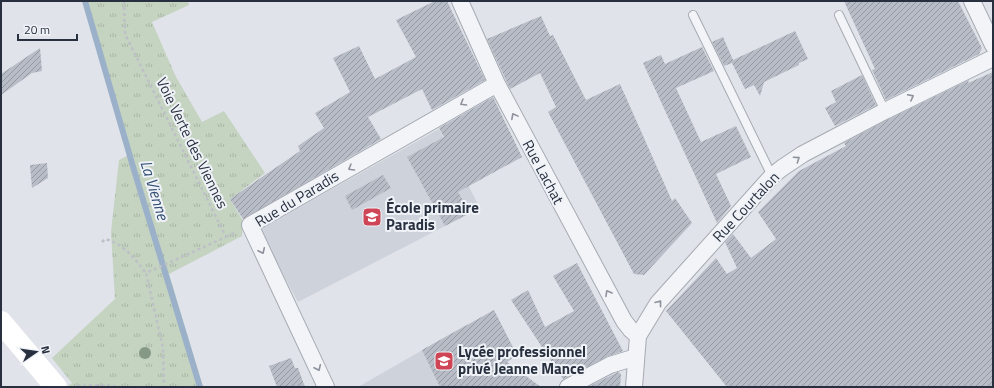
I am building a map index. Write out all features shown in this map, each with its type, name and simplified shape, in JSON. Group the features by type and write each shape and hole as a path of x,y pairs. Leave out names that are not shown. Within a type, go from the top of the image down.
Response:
{"street":[{"name":"Rue Lachat","path":"460,1 497,84 624,321 638,336"},
{"path":"972,1 993,45"},
{"name":"Rue Courtalon","path":"634,387 638,336 658,303 772,176 803,154 885,111 993,58"},
{"name":"Rue du Paradis","path":"326,387 250,225 497,84"},
{"path":"1,322 56,387"},
{"path":"568,387 610,365 636,357"}],"lane":[{"path":"693,15 772,176"},
{"path":"839,15 885,111"}],"path":[{"name":"Voie Verte des Viennes","path":"124,1 125,34 226,237 156,270 146,273"},
{"path":"102,242 105,239 114,242 128,251 146,273 163,348 164,387"},
{"path":"75,387 78,385 106,385 119,387"}],"shaded area":[{"name":"École primaire Paradis","path":"439,129 480,208 298,302 259,230"},
{"name":"Lycée professionnel privé Jeanne Mance","path":"466,325 494,380 518,387 358,387"}],"green space":[{"path":"85,1 188,1 189,5 152,22 175,75 202,122 224,111 265,173 230,199 243,221 242,236 169,274 203,387 67,387 72,383 52,358 115,299 111,232 119,160 131,154"}],"building":[{"path":"435,1 447,1 485,80 432,110 422,89 368,117 381,139 243,219 230,199 300,151 298,146 324,128 315,113 350,92 333,58 359,46 375,79 416,57 396,20"},
{"path":"844,1 958,1 982,48 979,54 886,100 872,70 875,69"},
{"path":"541,16 550,36 553,35 586,100 620,84 672,201 675,198 692,223 644,275 634,274 548,112 556,107 540,73 510,89 487,39"},
{"path":"795,31 808,59 764,82 760,96 754,85 745,89 732,63 724,66 712,42 723,37 733,60"},
{"path":"702,47 714,71 676,88 701,142 736,126 751,157 716,174 731,206 717,223 643,63 661,55 665,64"},
{"path":"40,48 42,71 32,73 1,95 1,74"},
{"path":"993,72 993,387 727,387 666,311 716,258 727,274 737,268 725,242 733,234 751,258 776,239 758,212 799,171 846,146 844,143 889,119 969,80 968,83"},
{"path":"862,75 876,105 835,126 825,108 836,102 831,91"},
{"path":"493,97 522,157 458,192 470,213 445,226 407,157 444,137 439,128"},
{"path":"47,163 48,178 32,188 30,165"},
{"path":"383,175 391,188 352,210 345,196"},
{"path":"577,263 623,351 606,357 563,379 511,300 528,290 545,327 574,311 553,276"},
{"path":"494,310 517,355 507,362 541,387 440,387 422,350"},
{"path":"291,358 295,368 298,368 305,387 277,387 269,366"},
{"name":"Lycée professionnel privé Jeanne Mance","path":"618,372 621,374 620,387 588,387"}],"waterway":[{"name":"La Vienne","path":"85,1 134,170 200,387"}],"place":[{"name":"École primaire Paradis","path":"372,217"},
{"name":"Lycée professionnel privé Jeanne Mance","path":"444,361"}]}
